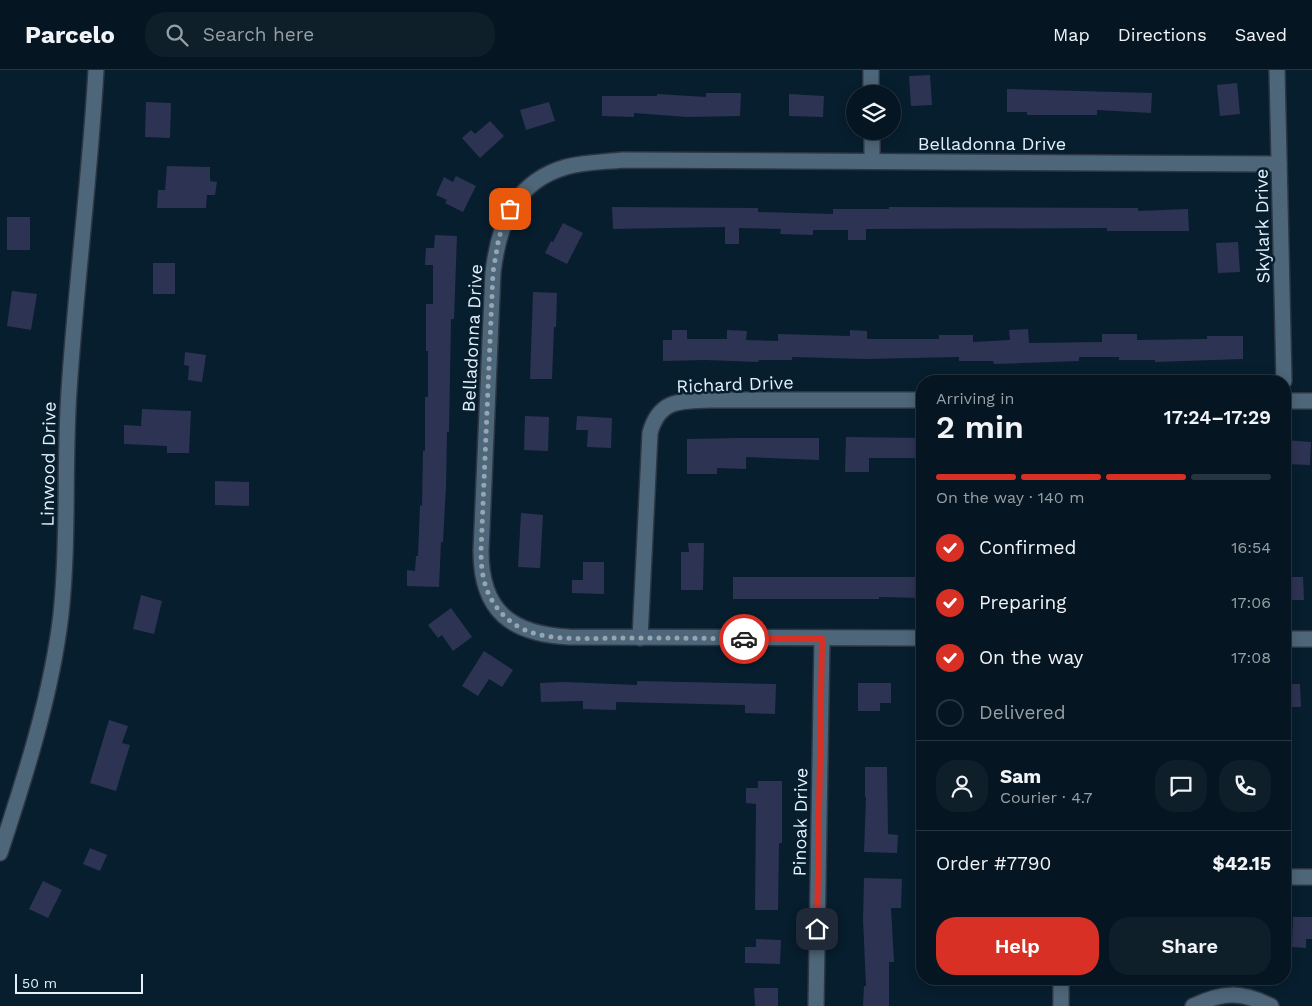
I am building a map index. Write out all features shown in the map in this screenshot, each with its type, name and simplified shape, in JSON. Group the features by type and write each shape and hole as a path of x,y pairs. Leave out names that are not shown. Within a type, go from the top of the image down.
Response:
{"street":[{"name":"Linwood Drive","path":"0,853 46,694 61,613 66,526 68,394 96,70"},
{"path":"871,70 871,85"},
{"name":"Skylark Drive","path":"1277,70 1284,375"},
{"path":"872,140 872,161"},
{"name":"Belladonna Drive","path":"916,638 569,638 539,634 515,625 502,613 487,593 481,568 481,551 493,272 498,240 510,209 530,185 559,170 585,164 623,160 1279,164"},
{"name":"Richard Drive","path":"640,638 650,433 655,419 667,406 685,401 710,400 916,400"},
{"path":"1291,401 1312,401"},
{"name":"Pinoak Drive","path":"816,1006 822,639"},
{"path":"1291,639 1312,639"},
{"path":"1291,877 1312,877"},
{"path":"1061,985 1061,1006"},
{"path":"1193,1006 1209,998 1233,994 1257,999 1270,1006"}],"building":[{"path":"930,75 932,105 911,106 909,76"},
{"path":"1237,83 1240,114 1220,116 1217,85"},
{"path":"1007,89 1152,93 1151,113 1097,110 1097,115 1027,115 1027,112 1007,112"},
{"path":"706,93 741,93 740,116 687,117 634,113 634,117 602,116 602,96 657,96 657,94 706,97"},
{"path":"789,94 824,96 823,117 789,116"},
{"path":"146,102 171,103 170,138 145,137"},
{"path":"549,102 555,121 526,130 520,110"},
{"path":"490,121 504,136 480,158 462,138 471,130 475,134"},
{"path":"167,166 210,167 210,181 217,182 215,195 207,195 206,208 157,208 158,190 165,190"},
{"path":"456,176 476,186 463,212 445,203 447,200 436,195 444,177 453,182"},
{"path":"612,207 758,208 758,212 833,214 833,209 889,209 889,207 1138,208 1138,211 1188,209 1189,231 1107,231 1107,228 866,229 866,240 848,240 848,230 813,230 813,235 780,234 781,229 739,228 739,244 725,244 725,227 613,229"},
{"path":"7,217 30,217 30,250 7,250"},
{"path":"563,223 583,233 567,264 545,253"},
{"path":"435,235 457,236 454,319 451,319 449,432 447,432 443,542 441,542 439,587 407,586 407,570 415,571 416,556 418,556 420,505 422,506 425,397 428,397 426,304 433,304 433,265 425,265 426,248 434,248"},
{"path":"1238,242 1240,272 1218,273 1216,243"},
{"path":"153,263 175,263 175,294 153,294"},
{"path":"12,291 37,294 31,330 7,326"},
{"path":"533,292 557,293 552,379 530,379"},
{"path":"1028,329 1029,343 1102,342 1102,334 1137,334 1137,340 1207,339 1207,336 1243,336 1243,359 1155,362 1155,360 1119,360 1119,357 1079,357 1079,361 994,364 993,361 959,361 959,357 866,359 792,357 792,360 759,360 758,362 663,361 663,340 672,340 672,330 687,330 687,339 727,339 727,330 747,331 746,340 778,341 778,334 850,336 850,330 867,331 867,339 939,339 939,335 973,335 973,342 1010,340 1009,330"},
{"path":"185,352 206,355 202,382 188,380 189,366 184,365"},
{"path":"142,409 191,411 189,453 167,453 167,446 124,444 124,425 141,426"},
{"path":"525,416 549,417 548,451 524,450"},
{"path":"577,416 612,418 611,448 587,447 588,430 576,430"},
{"path":"846,437 916,438 916,458 869,458 869,472 845,472"},
{"path":"819,438 819,460 746,457 746,469 717,468 717,474 687,474 687,439"},
{"path":"1291,440 1311,442 1310,465 1291,464"},
{"path":"215,481 249,482 249,506 215,505"},
{"path":"521,513 543,515 540,568 518,567"},
{"path":"688,543 704,543 703,590 681,590 681,552 689,552"},
{"path":"583,562 604,562 604,594 572,593 572,580 583,580"},
{"path":"733,577 916,577 916,598 733,599"},
{"path":"1291,577 1303,577 1304,600 1291,600"},
{"path":"141,595 162,601 154,634 133,629"},
{"path":"451,608 472,637 453,651 442,635 438,638 428,625"},
{"path":"484,651 513,670 502,687 489,679 478,696 462,686"},
{"path":"637,681 776,684 775,714 745,713 745,705 616,702 616,710 583,709 583,701 541,702 540,683 637,685"},
{"path":"858,683 891,683 891,703 880,703 880,711 858,711"},
{"path":"1291,684 1300,684 1301,707 1291,707"},
{"path":"109,720 128,726 122,743 130,745 116,791 90,783"},
{"path":"865,767 887,767 888,834 898,835 897,853 864,852"},
{"path":"758,781 782,781 782,843 779,843 778,910 755,910 756,804 746,803 746,788 758,788"},
{"path":"90,848 107,855 100,871 83,864"},
{"path":"864,878 902,879 901,908 891,908 894,962 889,962 889,1006 863,1006 864,986 866,986 863,919"},
{"path":"43,881 62,890 48,918 29,909"},
{"path":"1293,917 1312,917 1312,939 1306,939 1306,948 1292,947"},
{"path":"756,939 781,940 780,964 745,963 745,947 756,947"},
{"path":"754,988 778,988 778,1006 755,1006"}],"way so far":[{"path":"510,209 496,246 493,272 481,551 481,568 487,593 494,604 515,625 550,636 569,638 744,639"}],"route":[{"path":"744,639 822,639 817,929"}]}
